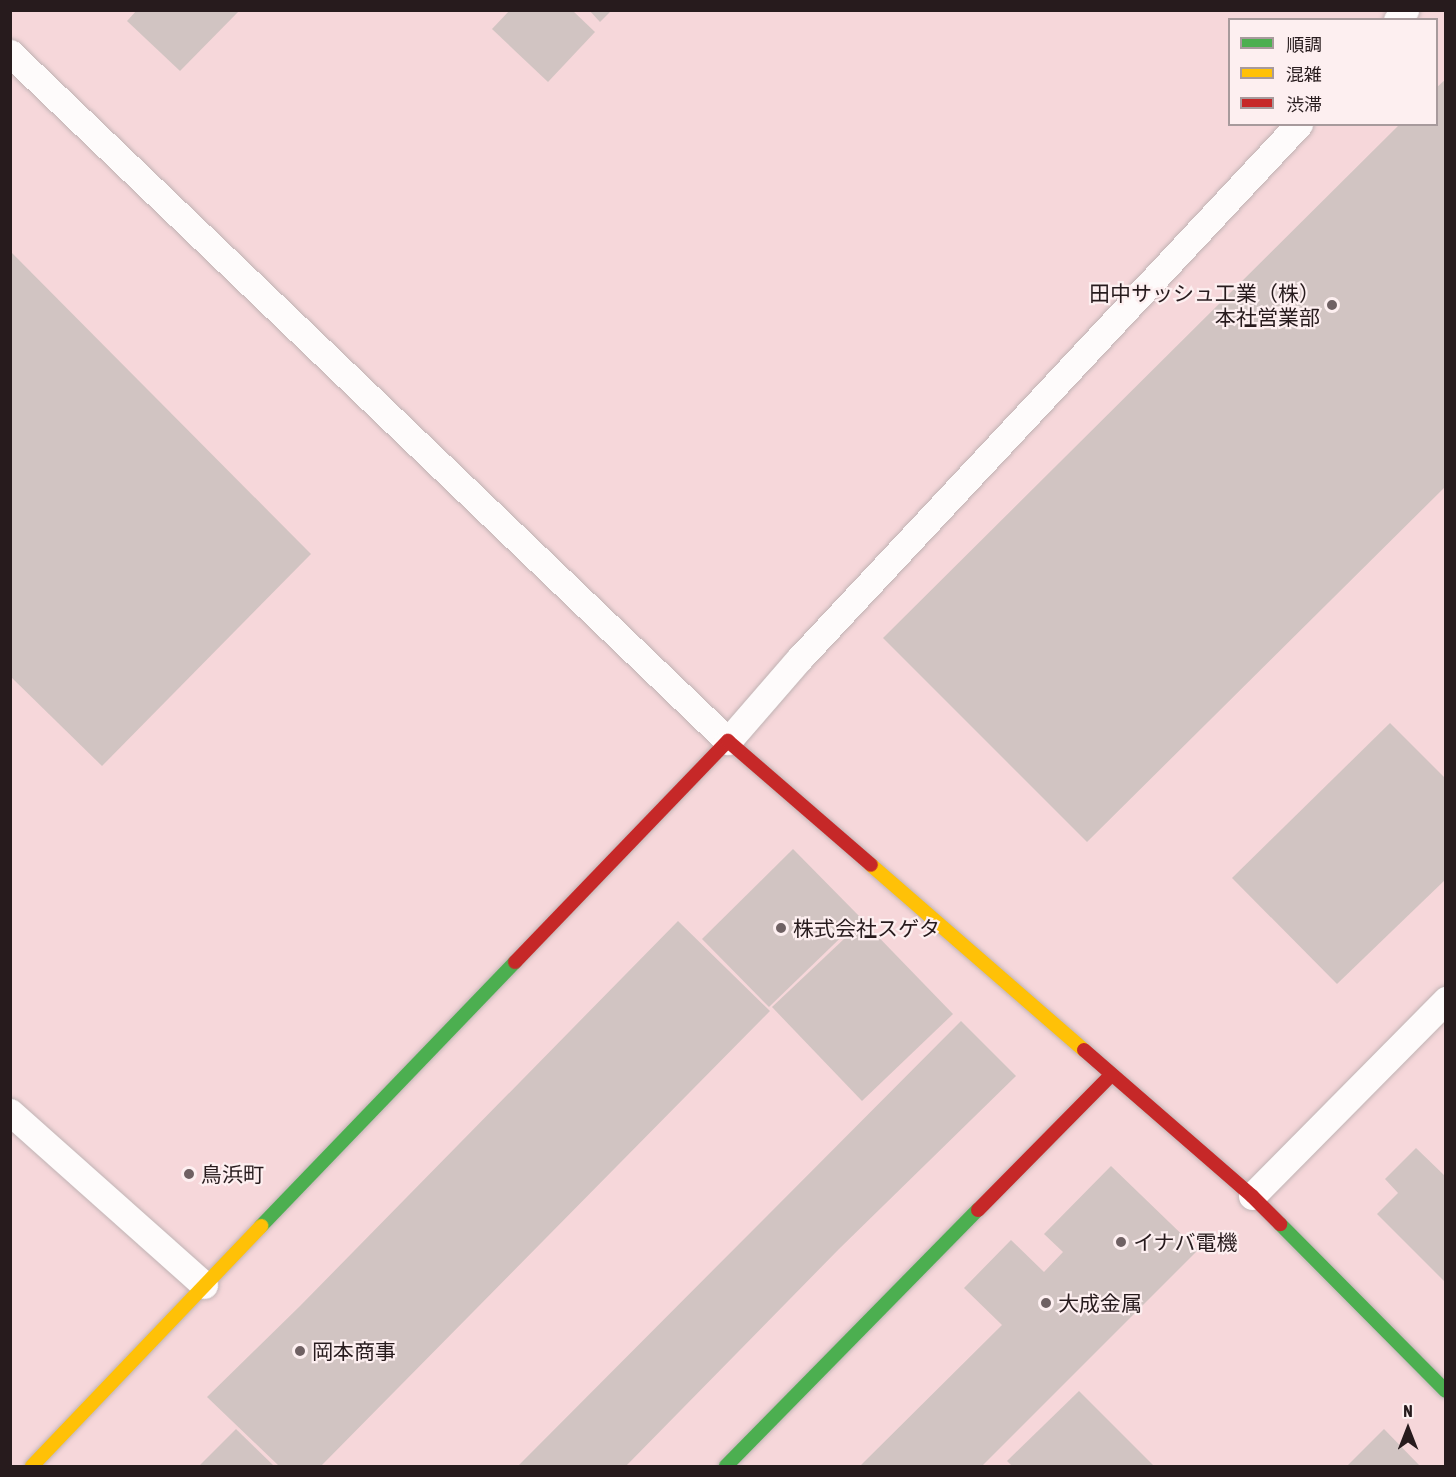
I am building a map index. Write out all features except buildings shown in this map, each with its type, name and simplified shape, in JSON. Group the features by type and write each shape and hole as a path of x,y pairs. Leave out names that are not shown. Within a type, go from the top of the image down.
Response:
{"street":[{"path":"32,1467 728,741 1252,1196 1446,1391"},
{"path":"726,1467 1111,1075"}],"lane":[{"path":"10,53 728,741 800,658 1297,126"},
{"path":"1252,1196 1446,999"},
{"path":"10,1112 204,1285"}],"shaded area":[{"path":"11,11 1445,11 1445,1466 11,1466"}],"traffic: fast":[{"path":"261,1226 515,962"},
{"path":"726,1466 978,1210"},
{"path":"1280,1224 1446,1391"}],"traffic: slow":[{"path":"871,865 1084,1050"},
{"path":"32,1466 261,1226"}],"traffic: jam":[{"path":"515,962 728,741 871,865"},
{"path":"1084,1050 1252,1196 1280,1224"},
{"path":"978,1210 1111,1075"}],"place":[{"name":"田中サッシュ工業（株） 本社営業部","path":"1332,305"},
{"name":"株式会社スゲタ","path":"781,928"},
{"name":"鳥浜町","path":"189,1174"},
{"name":"イナバ電機","path":"1121,1242"},
{"name":"大成金属","path":"1046,1303"},
{"name":"岡本商事","path":"300,1351"}]}
